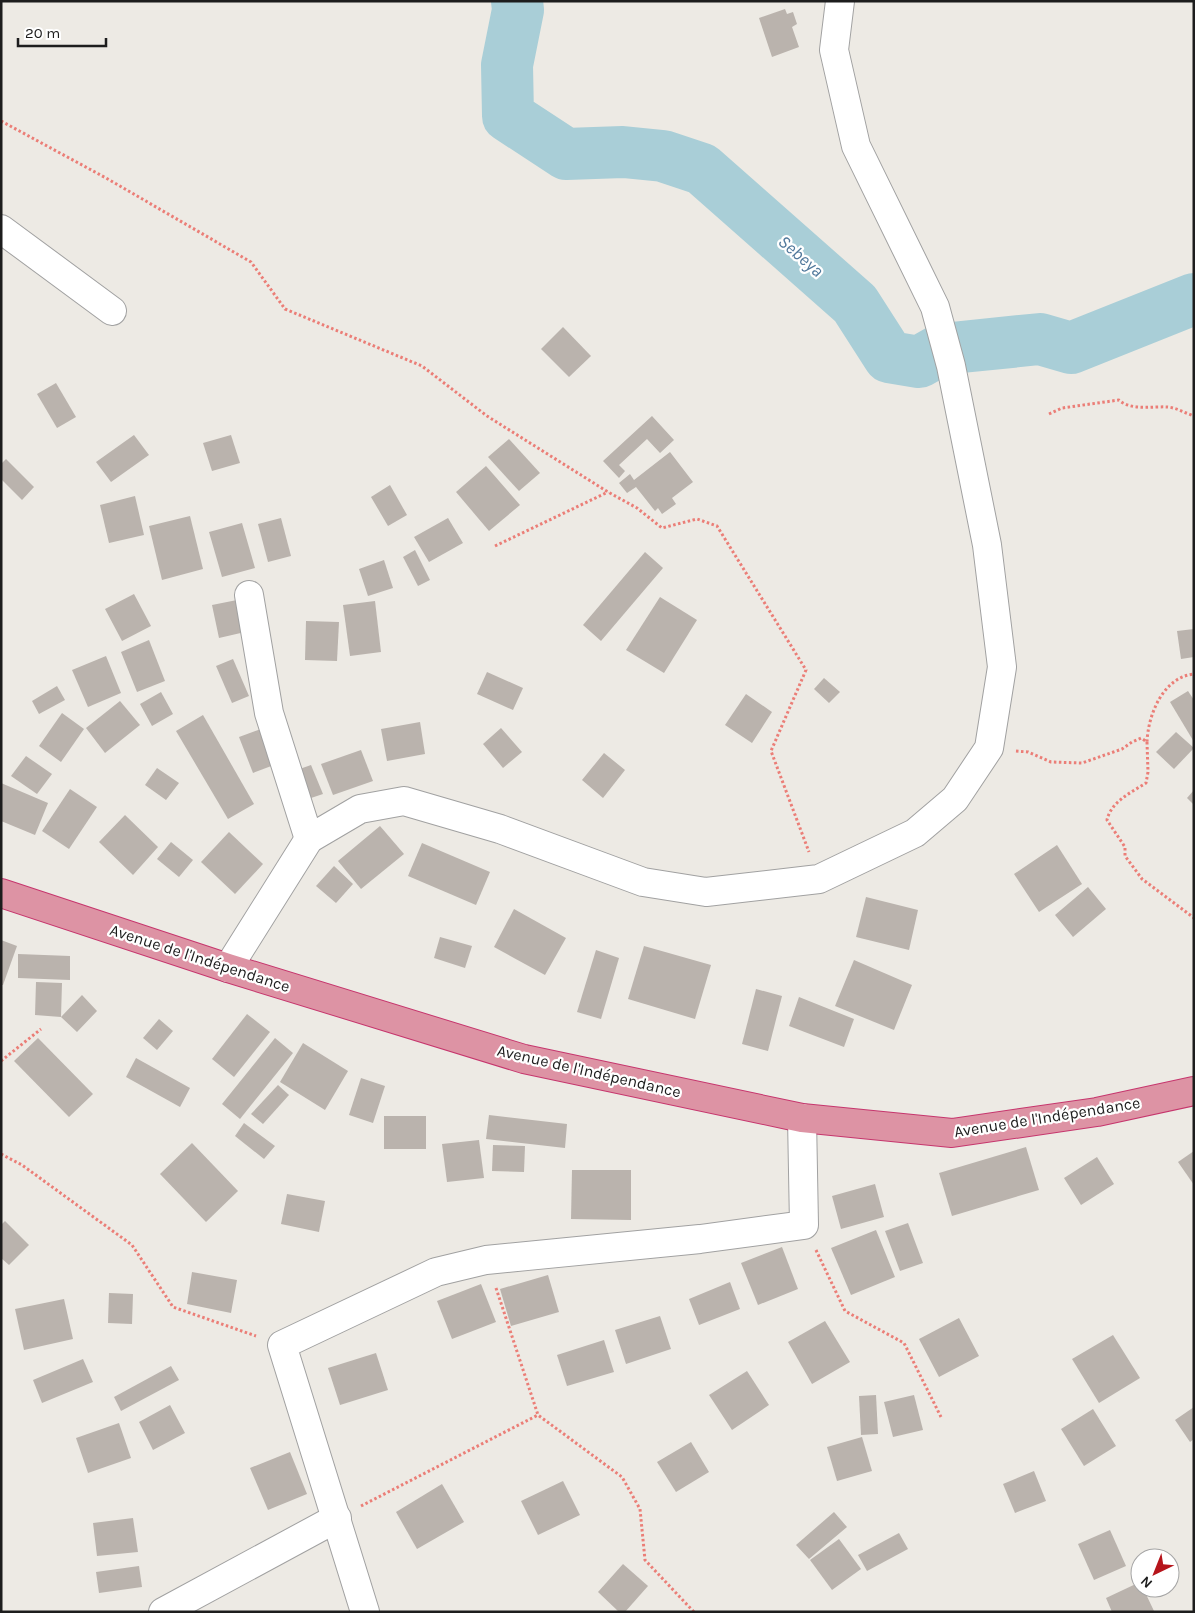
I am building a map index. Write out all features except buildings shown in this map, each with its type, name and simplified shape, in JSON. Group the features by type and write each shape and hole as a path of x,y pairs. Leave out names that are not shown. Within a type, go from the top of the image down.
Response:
{"highway":[{"name":"Avenue de l'Indépendance","path":"1,893 228,968 524,1059 802,1118 952,1133 1097,1112 1194,1091"}],"street":[{"path":"228,968 309,839 360,809 404,801 500,830 643,882 706,892 819,879 915,833 955,799 989,748 1002,667 987,545 951,366 935,308 856,146 834,50 840,1"},
{"path":"1,229 112,311"},
{"path":"250,595 269,713 309,839"},
{"path":"365,1612 282,1345 436,1272 486,1260 700,1238 804,1225 802,1118"},
{"path":"164,1612 337,1518"}],"path":[{"path":"1,121 106,178 251,262 285,309 422,366 487,416 608,492 637,508 662,528 696,519 717,526 806,670 770,751 819,879"},
{"path":"1049,414 1062,408 1119,400 1123,404 1137,406 1171,407 1194,416"},
{"path":"495,546 608,492"},
{"path":"1194,674 1185,675 1170,685 1161,696 1153,710 1147,731 1148,772 1146,783 1123,798 1109,811 1107,820 1124,847 1125,856 1142,879 1194,918"},
{"path":"989,748 1028,752 1051,762 1082,763 1122,749 1141,738 1147,742"},
{"path":"1,1061 41,1029"},
{"path":"1,1154 22,1165 132,1245 172,1307 282,1345"},
{"path":"804,1225 845,1311 904,1343 941,1417"},
{"path":"486,1260 538,1414 622,1477 640,1509 645,1560 694,1612"},
{"path":"337,1518 538,1414"}],"waterway":[{"name":"Sebeya","path":"517,1 518,10 507,65 508,116 566,154 623,152 663,156 702,169 855,304 889,357 919,362 942,349 1040,339 1071,348 1194,299"}]}
